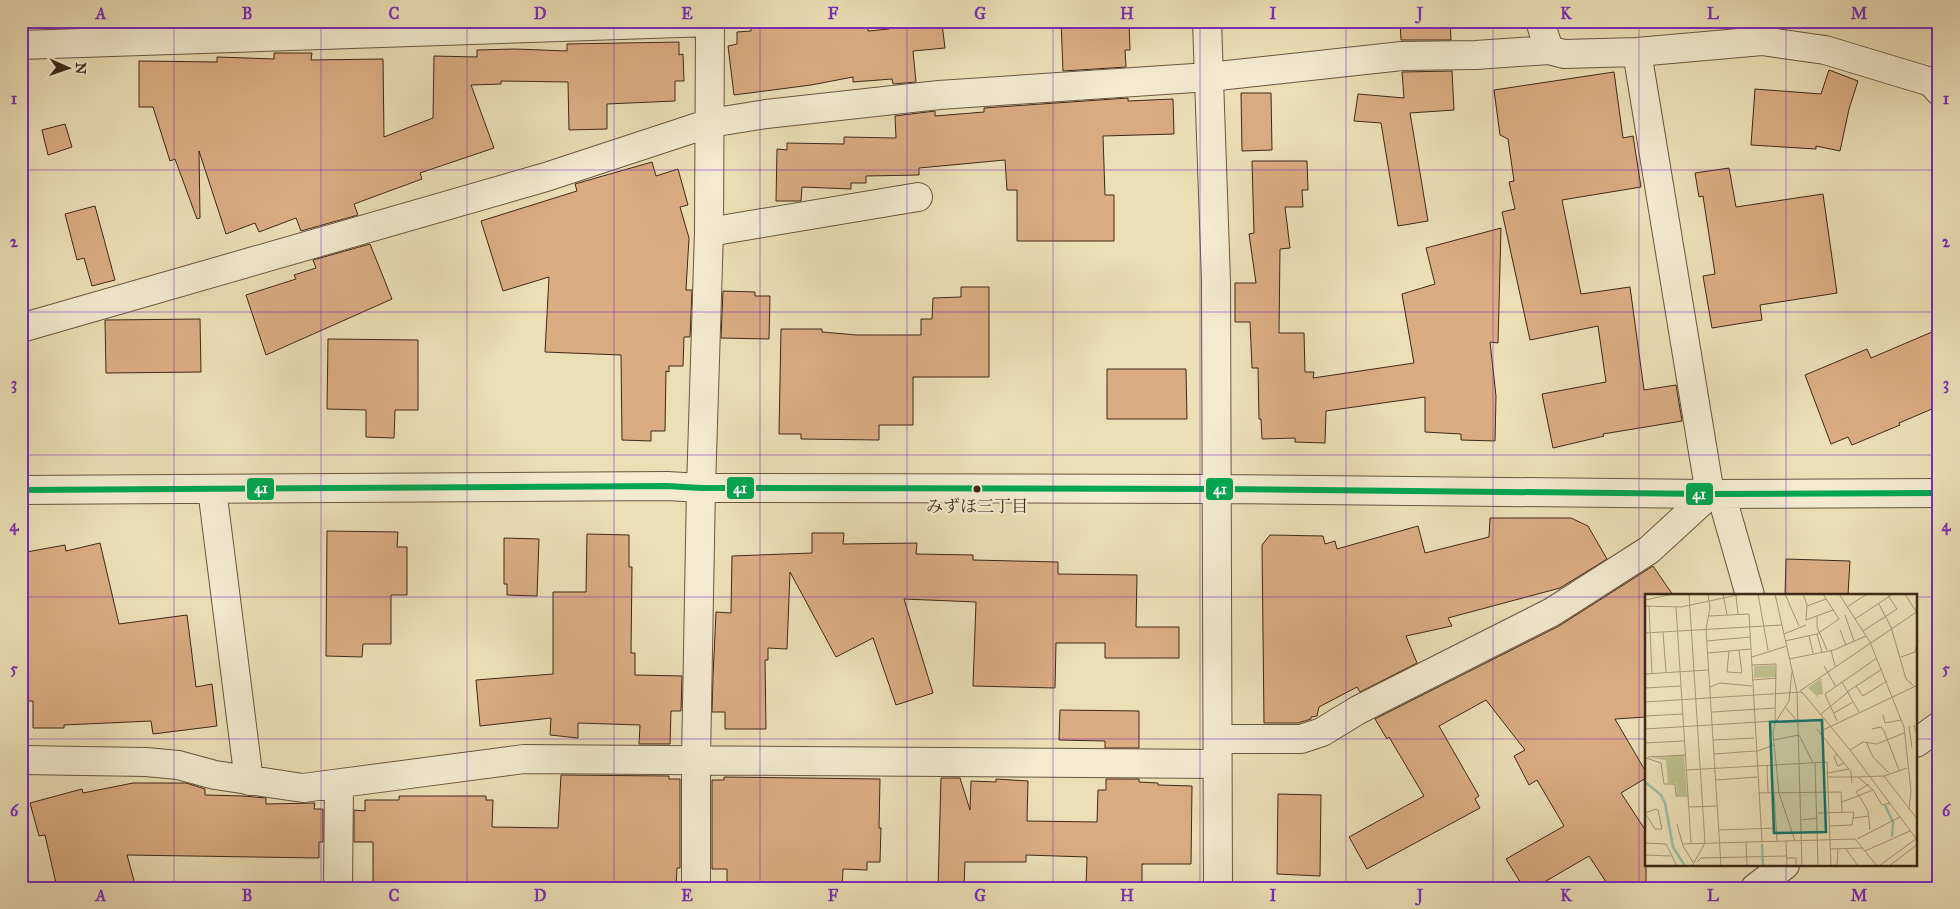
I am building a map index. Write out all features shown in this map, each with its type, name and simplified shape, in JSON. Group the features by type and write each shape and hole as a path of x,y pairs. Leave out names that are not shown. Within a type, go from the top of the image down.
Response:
{"street":[{"path":"1207,21 1216,281 1218,888"},
{"path":"1540,21 1549,50"},
{"path":"21,46 95,32 710,22 709,232 701,488 696,759 696,888"},
{"path":"21,328 546,178 710,123 766,114 939,95 1209,77 1402,56 1476,55 1549,50 1564,54 1637,52 1762,41 1825,50 1936,85"},
{"path":"1637,52 1715,494 1750,594"},
{"path":"709,232 918,197"},
{"path":"21,490 657,486 701,488 1217,489 1715,494 1939,493"},
{"path":"212,489 249,781"},
{"path":"21,760 178,764 215,775 303,788 524,759 696,759 1218,751 1301,740 1322,732 1358,710 1552,612 1649,550 1715,494"},
{"path":"1918,742 1939,726"},
{"path":"338,888 339,784"},
{"path":"1759,886 1784,866"}],"building":[{"path":"751,21 868,21 868,31 889,29 888,25 909,23 910,27 942,24 945,48 913,51 916,82 893,84 892,79 853,82 853,77 811,85 734,95 728,46 737,44 737,32 751,31"},
{"path":"1061,21 1129,21 1130,50 1125,50 1126,67 1063,71"},
{"path":"1400,21 1450,21 1451,40 1401,40"},
{"path":"679,42 679,55 683,54 684,81 675,81 675,101 607,104 607,129 569,130 568,82 501,81 501,84 471,85 494,148 420,173 422,179 354,204 358,215 301,231 296,218 259,232 255,223 226,234 199,151 200,218 197,219 175,159 170,161 153,107 139,107 139,61 217,62 217,57 274,59 274,53 312,53 311,60 383,59 384,137 433,118 434,56 477,57 477,50 567,51 567,44"},
{"path":"1829,70 1858,81 1849,109 1840,151 1816,146 1816,149 1751,145 1755,89 1821,94"},
{"path":"1452,71 1454,110 1410,113 1428,221 1398,226 1381,123 1354,121 1358,94 1404,98 1402,72"},
{"path":"1614,72 1623,138 1633,136 1641,187 1562,200 1581,294 1630,287 1644,390 1676,385 1682,421 1603,434 1604,436 1553,448 1542,394 1606,382 1598,326 1530,340 1502,212 1515,209 1509,182 1514,181 1508,139 1500,135 1494,90"},
{"path":"1241,93 1271,93 1272,150 1242,151"},
{"path":"1128,98 1128,101 1173,99 1174,134 1103,136 1105,195 1114,195 1114,241 1017,241 1017,190 1007,190 1005,160 919,168 919,175 866,176 866,183 851,183 851,189 802,187 801,201 776,201 777,149 787,150 787,143 844,144 844,137 896,138 895,116 935,111 935,116 984,112 984,108"},
{"path":"65,124 72,147 48,155 42,130"},
{"path":"1252,161 1307,161 1308,190 1302,190 1303,207 1285,207 1290,248 1280,249 1279,333 1304,333 1305,372 1314,372 1313,378 1414,363 1402,294 1435,284 1426,248 1501,228 1498,343 1490,342 1496,396 1495,441 1461,440 1461,434 1425,432 1425,397 1326,411 1325,443 1295,442 1295,438 1262,439 1261,419 1259,419 1258,368 1252,368 1250,322 1235,322 1235,283 1256,283 1249,234 1254,233"},
{"path":"652,162 656,176 678,169 688,205 680,207 689,238 686,290 692,290 690,337 684,337 683,366 669,366 669,372 666,371 665,431 651,431 651,441 622,440 621,355 545,352 549,277 503,291 481,221 577,191 575,184"},
{"path":"1729,168 1736,207 1823,194 1837,293 1760,305 1762,320 1712,328 1703,276 1715,274 1703,196 1699,197 1695,173"},
{"path":"95,206 115,280 92,286 84,258 77,260 65,214"},
{"path":"370,244 392,299 266,355 246,295 296,279 294,275 316,268 313,260"},
{"path":"961,287 989,287 989,377 913,377 913,425 879,425 879,440 801,439 801,434 779,434 781,329 822,329 822,332 857,335 921,335 921,319 932,319 933,298 961,297"},
{"path":"723,291 755,292 755,296 770,296 769,339 721,338"},
{"path":"200,319 201,372 106,373 105,320"},
{"path":"1939,329 1939,406 1852,445 1848,437 1831,444 1805,375 1867,349 1871,358"},
{"path":"328,339 418,340 418,410 395,410 394,438 366,437 366,410 327,409"},
{"path":"1107,369 1186,369 1187,419 1107,419"},
{"path":"1490,518 1571,518 1588,526 1607,559 1560,588 1448,618 1452,626 1406,636 1417,663 1360,692 1357,687 1319,707 1317,716 1311,717 1311,719 1298,723 1264,723 1262,545 1270,535 1323,536 1325,544 1335,541 1337,549 1418,526 1425,553 1489,537"},
{"path":"327,531 398,532 397,547 407,547 407,595 391,595 391,644 363,644 362,657 326,656"},
{"path":"812,533 844,533 843,544 917,543 916,554 973,555 973,560 1058,562 1058,574 1137,575 1136,627 1179,627 1179,658 1105,658 1105,643 1056,643 1055,688 973,686 976,602 904,599 933,693 896,705 873,638 836,657 790,572 787,649 768,648 768,660 765,660 766,729 725,729 725,712 712,712 713,677 716,612 731,613 732,556 812,553"},
{"path":"587,534 629,535 629,567 632,567 631,653 635,653 635,675 682,676 681,711 671,711 670,744 639,744 640,725 578,723 578,738 550,735 551,718 480,726 476,680 553,674 553,592 586,592"},
{"path":"504,538 539,539 537,596 507,595 507,584 504,584"},
{"path":"100,543 119,624 187,615 196,687 212,684 217,726 153,734 151,721 64,725 64,728 33,728 33,701 26,701 26,695 21,694 21,553 65,545 66,551"},
{"path":"1786,559 1850,561 1848,594 1785,594"},
{"path":"1653,566 1672,594 1645,594 1645,717 1615,719 1645,770 1645,779 1621,793 1645,829 1646,888 1610,888 1589,856 1534,888 1524,888 1506,859 1564,826 1537,780 1529,785 1514,756 1525,750 1486,700 1439,726 1479,796 1475,799 1480,808 1367,869 1349,837 1424,796 1389,737 1387,739 1375,719 1559,626"},
{"path":"1060,710 1139,711 1139,748 1105,748 1105,741 1059,740"},
{"path":"561,775 669,776 669,779 680,779 680,868 677,868 676,888 373,888 373,842 354,842 354,810 365,811 365,800 399,800 399,796 486,796 486,800 493,800 492,827 558,828"},
{"path":"724,777 880,779 880,862 867,862 867,870 843,869 842,888 727,888 727,869 712,869 712,780 724,780"},
{"path":"941,778 960,778 970,810 971,781 996,782 996,779 1028,781 1027,821 1097,822 1098,790 1106,790 1106,779 1139,779 1139,782 1158,783 1158,785 1192,786 1191,864 1142,864 1142,883 1139,883 1139,888 1086,888 1087,857 1026,855 1026,862 965,862 964,888 938,888"},
{"path":"133,783 186,783 205,789 205,795 266,798 266,804 315,803 314,809 323,809 323,842 319,842 319,858 127,855 136,888 57,888 45,835 39,836 30,803 82,789 83,793"},
{"path":"1278,794 1321,795 1320,876 1277,874"}],"transit line":[{"name":"41","path":"21,490 667,486 701,488 1217,489 1710,494 1939,493"}],"place":[{"name":"みずほ三丁目","path":"977,489"}]}
